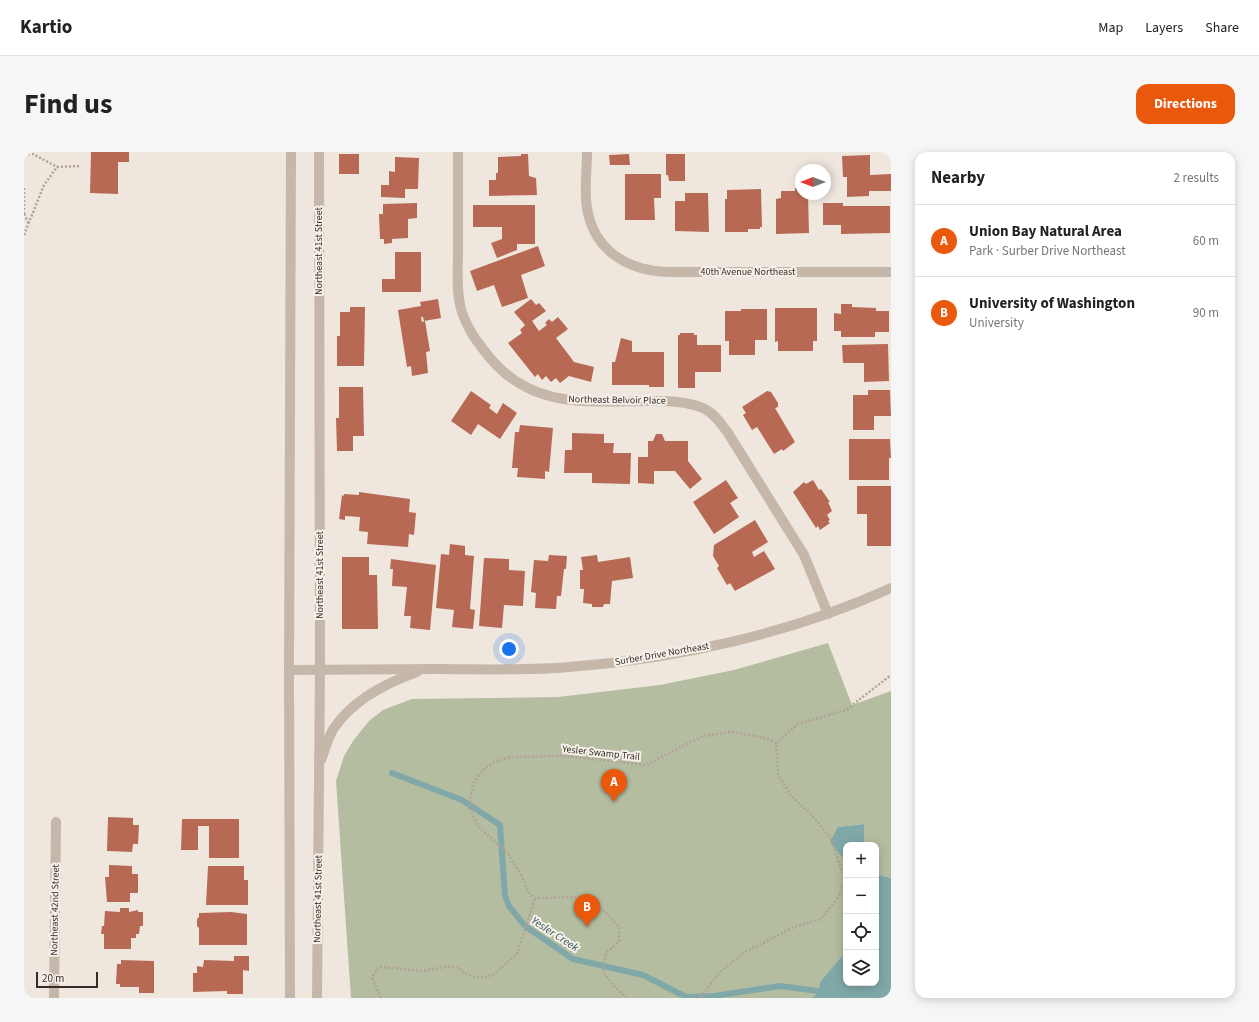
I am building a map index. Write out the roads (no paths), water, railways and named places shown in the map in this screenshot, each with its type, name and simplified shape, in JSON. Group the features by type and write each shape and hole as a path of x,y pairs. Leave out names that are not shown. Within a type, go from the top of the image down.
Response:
{"street":[{"path":"290,998 289,670 291,152"},
{"name":"Northeast 41st Street","path":"317,998 320,670 319,152"},
{"name":"Northeast Belvoir Place","path":"458,152 458,281 461,307 469,330 479,344 498,367 512,379 544,396 575,401 671,401 690,404 706,410 720,422 728,433 804,555 828,614"},
{"name":"40th Avenue Northeast","path":"587,152 587,206 591,224 598,239 609,252 638,268 654,272 891,272"},
{"name":"Surber Drive Northeast","path":"289,670 527,670 570,667 649,658 742,639 828,614 891,588"},
{"name":"Surber Drive Northeast","path":"319,766 333,729 347,713 368,696 392,681 424,669"},
{"name":"Northeast 42nd Street","path":"54,998 56,822"}],"water":[{"path":"864,824 864,842 843,842 843,858 830,842 838,827"},
{"path":"879,875 891,878 891,998 812,998 818,992 820,982 843,955 843,986 879,986"}],"waterway":[{"name":"Yesler Creek","path":"392,773 462,800 500,825 505,896 509,906 525,926 573,959 643,975 686,997 714,996 780,986 825,992"}],"place":[{"name":"Union Bay Natural Area","path":"614,802"},
{"name":"University of Washington","path":"587,927"}]}
